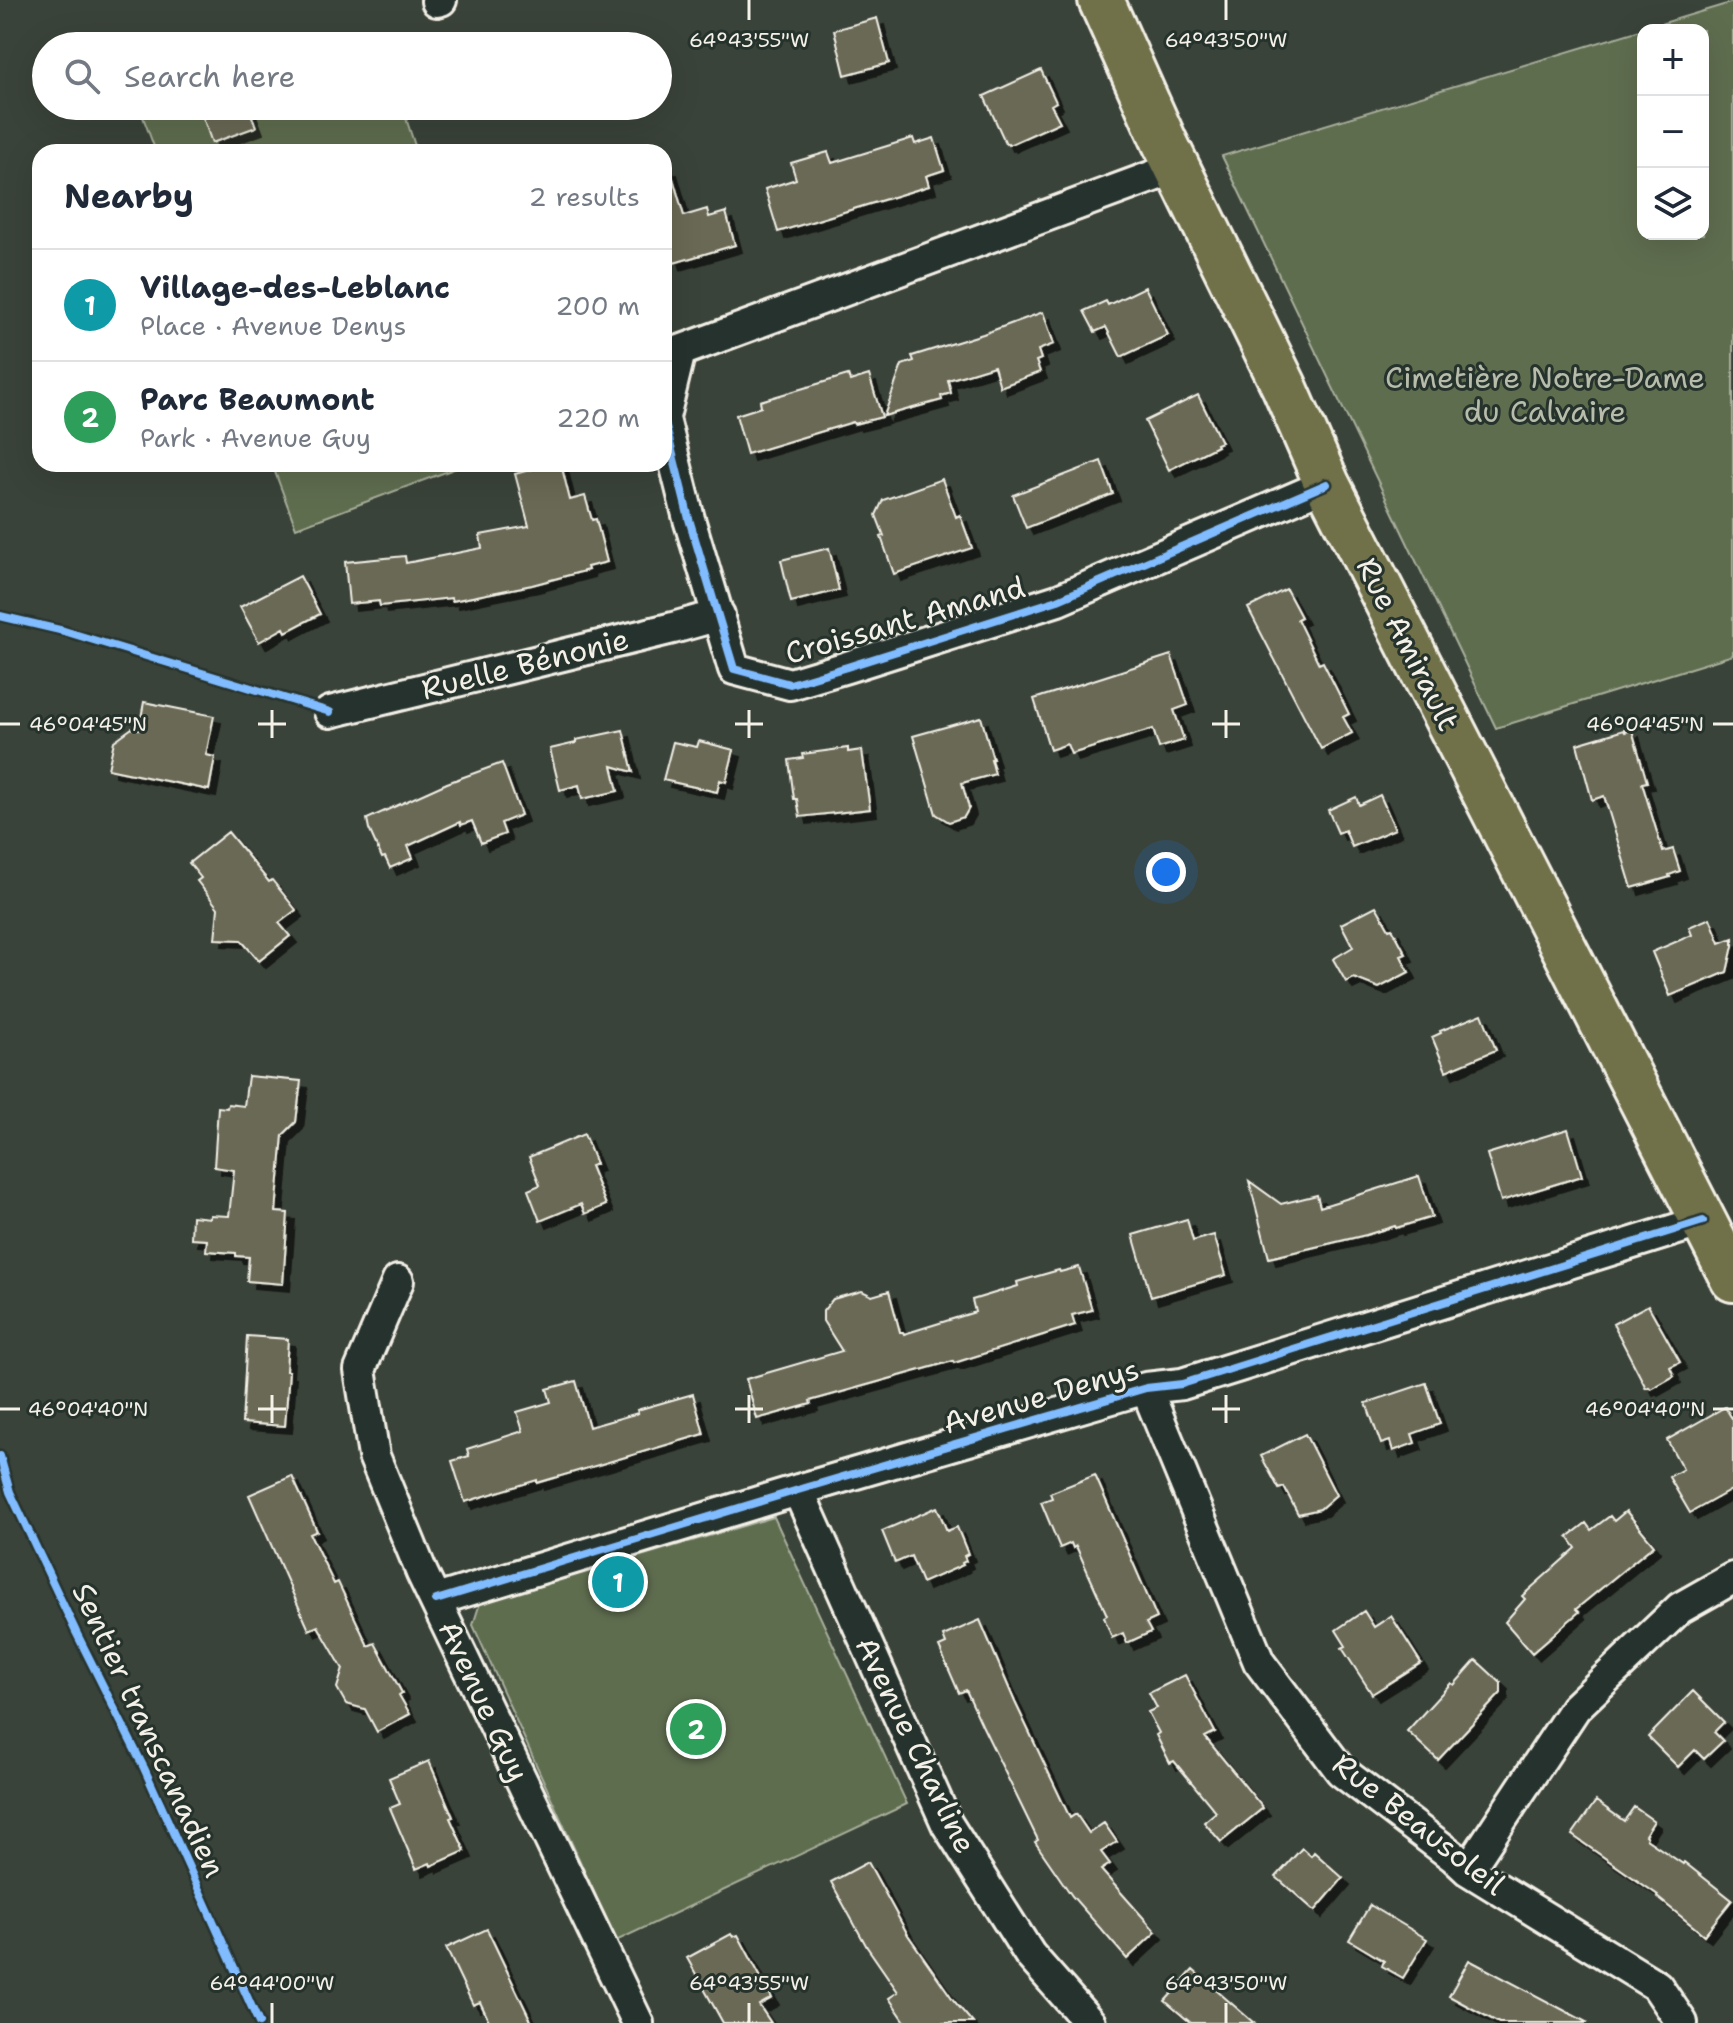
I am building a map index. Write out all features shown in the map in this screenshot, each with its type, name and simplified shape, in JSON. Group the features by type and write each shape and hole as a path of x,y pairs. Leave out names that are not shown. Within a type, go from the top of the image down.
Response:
{"main road":[{"name":"Rue Amirault","path":"1101,0 1164,141 1284,386 1327,484 1733,1279"}],"street":[{"name":"Croissant Amand","path":"672,384 680,351 1178,167"},
{"name":"Croissant Amand","path":"672,450 734,669 790,684 1058,600 1327,484"},
{"name":"Ruelle Bénonie","path":"330,712 719,615"},
{"name":"Avenue Denys","path":"436,1600 1146,1388 1182,1384 1703,1221"},
{"name":"Avenue Guy","path":"398,1281 360,1370 374,1456 422,1573 638,2023"},
{"name":"Rue Beausoleil","path":"1146,1388 1259,1662 1341,1771 1468,1870 1657,1986 1682,2023"},
{"name":"Avenue Charline","path":"798,1490 947,1824 1030,1955 1090,2023"},
{"path":"1468,1870 1575,1708 1680,1608 1733,1578"}],"green space":[{"name":"Cimetière Notre-Dame du Calvaire","path":"1733,2 1733,655 1496,728 1222,156 1637,31 1637,240 1709,240 1709,24 1660,24"},
{"path":"144,120 407,120 414,144 153,144"},
{"path":"275,472 446,472 296,528"},
{"path":"774,1517 907,1804 616,1941 473,1625 480,1603"}],"building":[{"path":"877,18 889,63 845,75 834,30"},
{"path":"1041,70 1056,102 1051,105 1060,122 1006,144 984,96"},
{"path":"204,120 253,120 256,127 212,143"},
{"path":"913,138 915,144 934,138 944,170 926,176 929,186 778,232 765,189 796,179 791,163 828,152 832,163"},
{"path":"672,175 684,216 707,209 709,217 726,212 735,245 674,263"},
{"path":"1145,287 1168,335 1121,357 1106,327 1095,332 1084,311 1106,301 1108,305"},
{"path":"1043,312 1054,344 1038,350 1041,359 1036,361 1040,372 1000,387 994,366 948,380 951,393 941,396 942,400 884,416 902,365 914,361 912,356"},
{"path":"848,375 850,381 869,375 882,417 853,422 747,454 736,415 761,407 760,401"},
{"path":"1198,395 1221,442 1169,470 1145,421"},
{"path":"1101,461 1113,494 1026,528 1013,495"},
{"path":"563,472 570,500 585,496 592,520 596,519 607,562 532,585 452,601 451,598 380,606 379,601 349,604 345,562 405,556 406,563 482,548 480,535 529,526 515,474"},
{"path":"942,479 972,548 894,574 876,515 883,500"},
{"path":"829,548 839,590 791,602 781,560"},
{"path":"300,576 320,614 259,642 240,607"},
{"path":"1286,589 1301,617 1297,619 1319,664 1323,662 1349,714 1343,717 1352,733 1321,749 1248,608"},
{"path":"1171,655 1188,705 1174,710 1184,740 1159,748 1153,729 1071,754 1067,744 1050,750 1034,699"},
{"path":"144,702 214,716 206,755 215,757 209,790 108,769 114,741 132,728 139,729"},
{"path":"981,717 995,774 962,783 969,808 964,817 949,822 936,814 913,736"},
{"path":"623,730 633,772 612,766 618,791 582,799 579,785 560,790 550,749"},
{"path":"1632,730 1647,782 1642,783 1663,852 1673,849 1680,871 1632,888 1604,796 1592,800 1577,744"},
{"path":"699,741 734,750 726,782 720,780 717,792 663,780 673,742 697,747"},
{"path":"848,748 848,752 862,750 870,809 800,817 797,799 794,799 789,760 803,758 802,754"},
{"path":"502,763 521,815 501,823 505,834 481,843 472,821 461,825 460,822 408,846 413,858 390,868 385,857 382,858 367,819 447,783"},
{"path":"1380,795 1395,829 1352,847 1345,830 1338,833 1328,810 1356,797 1359,805"},
{"path":"228,832 296,910 279,923 290,936 259,961 241,940 215,939 218,908 197,881 201,878 189,863"},
{"path":"1376,906 1406,954 1401,956 1409,972 1379,988 1354,978 1346,982 1333,959 1353,947 1341,924"},
{"path":"1710,918 1720,943 1733,938 1727,972 1670,996 1652,952 1692,935 1689,927"},
{"path":"1482,1014 1496,1050 1446,1071 1432,1037"},
{"path":"248,1076 301,1081 296,1122 283,1135 276,1212 288,1213 283,1284 247,1281 249,1257 206,1251 207,1240 191,1239 192,1216 229,1216 234,1170 214,1167 218,1107 227,1108 228,1104 244,1106"},
{"path":"1568,1129 1582,1176 1501,1201 1487,1154"},
{"path":"584,1134 596,1164 590,1166 606,1205 585,1214 581,1204 540,1221 528,1190 540,1185 529,1157"},
{"path":"1419,1176 1432,1217 1269,1258 1249,1181 1281,1204 1317,1195 1320,1207"},
{"path":"1187,1219 1193,1241 1214,1235 1226,1275 1151,1297 1133,1235"},
{"path":"1079,1267 1092,1310 1072,1315 1075,1325 757,1419 746,1379 842,1351 823,1321 823,1311 833,1299 862,1291 872,1296 889,1291 900,1332 904,1334 975,1312 972,1300 1018,1286 1017,1282"},
{"path":"1648,1305 1680,1362 1670,1367 1674,1376 1651,1389 1646,1388 1613,1324"},
{"path":"247,1336 288,1339 285,1426 242,1423"},
{"path":"576,1381 589,1427 693,1394 704,1434 465,1502 452,1461 469,1456 467,1449 523,1431 517,1412 551,1402 547,1389"},
{"path":"1426,1383 1440,1424 1412,1434 1415,1443 1393,1451 1390,1441 1381,1444 1366,1403"},
{"path":"1725,1407 1733,1420 1733,1489 1690,1513 1669,1477 1683,1469 1667,1440"},
{"path":"1305,1434 1336,1495 1320,1509 1298,1514 1284,1487 1279,1489 1261,1456"},
{"path":"1095,1475 1157,1618 1146,1623 1151,1632 1127,1643 1123,1633 1112,1638 1104,1617 1107,1615 1076,1546 1073,1548 1071,1543 1060,1548 1041,1502 1052,1498 1050,1493"},
{"path":"292,1476 317,1531 310,1534 334,1584 338,1582 368,1646 375,1643 410,1714 377,1732 365,1709 346,1704 337,1688 343,1669 318,1626 309,1630 249,1495"},
{"path":"937,1507 947,1531 957,1527 968,1554 964,1556 966,1561 963,1565 922,1583 911,1556 895,1563 882,1531"},
{"path":"1626,1511 1654,1545 1576,1609 1579,1612 1532,1653 1505,1622 1525,1599 1522,1596 1576,1548 1568,1537 1586,1523 1591,1530 1610,1516 1614,1521"},
{"path":"1364,1611 1374,1627 1391,1616 1421,1663 1372,1694 1342,1648 1346,1646 1336,1630"},
{"path":"980,1620 1070,1818 1076,1814 1089,1833 1104,1823 1117,1842 1101,1852 1110,1864 1101,1870 1156,1932 1127,1959 1072,1896 1035,1842 1038,1840 966,1690 959,1693 939,1647 946,1644 943,1636"},
{"path":"1476,1660 1501,1683 1501,1693 1438,1760 1407,1731"},
{"path":"1185,1675 1215,1732 1205,1737 1263,1808 1221,1842 1204,1822 1216,1812 1174,1761 1170,1763 1148,1712 1157,1708 1149,1693"},
{"path":"1693,1691 1724,1722 1714,1732 1723,1741 1704,1759 1695,1750 1678,1767 1648,1737"},
{"path":"429,1761 465,1851 416,1869 390,1808 400,1804 389,1778"},
{"path":"1596,1801 1624,1821 1634,1807 1654,1821 1645,1835 1646,1839 1684,1862 1732,1900 1704,1935 1658,1895 1572,1835"},
{"path":"1302,1848 1311,1856 1314,1852 1343,1878 1315,1911 1276,1877"},
{"path":"868,1862 908,1935 973,2023 906,2023 889,1998 898,1992 867,1947 831,1882"},
{"path":"1370,1905 1427,1939 1403,1978 1382,1966 1384,1961 1349,1940"},
{"path":"487,1929 532,2023 490,2023 480,2002 473,2005 446,1948"},
{"path":"731,1934 733,1937 738,1935 772,1998 759,2005 771,2023 723,2023 687,1958"},
{"path":"1469,1960 1588,2023 1499,2023 1449,1996"},
{"path":"1193,1970 1254,2023 1191,2023 1165,2001"}],"cycle path":[{"path":"672,451 734,669 790,684 1058,600 1327,484"},
{"path":"0,616 64,631 330,712"},
{"path":"436,1600 1146,1388 1182,1384 1703,1221"},
{"name":"Sentier transcanadien","path":"0,1456 10,1492 144,1768 259,2023"}],"place":[{"name":"Village-des-Leblanc","path":"618,1582"},
{"name":"Parc Beaumont","path":"696,1729"}]}
